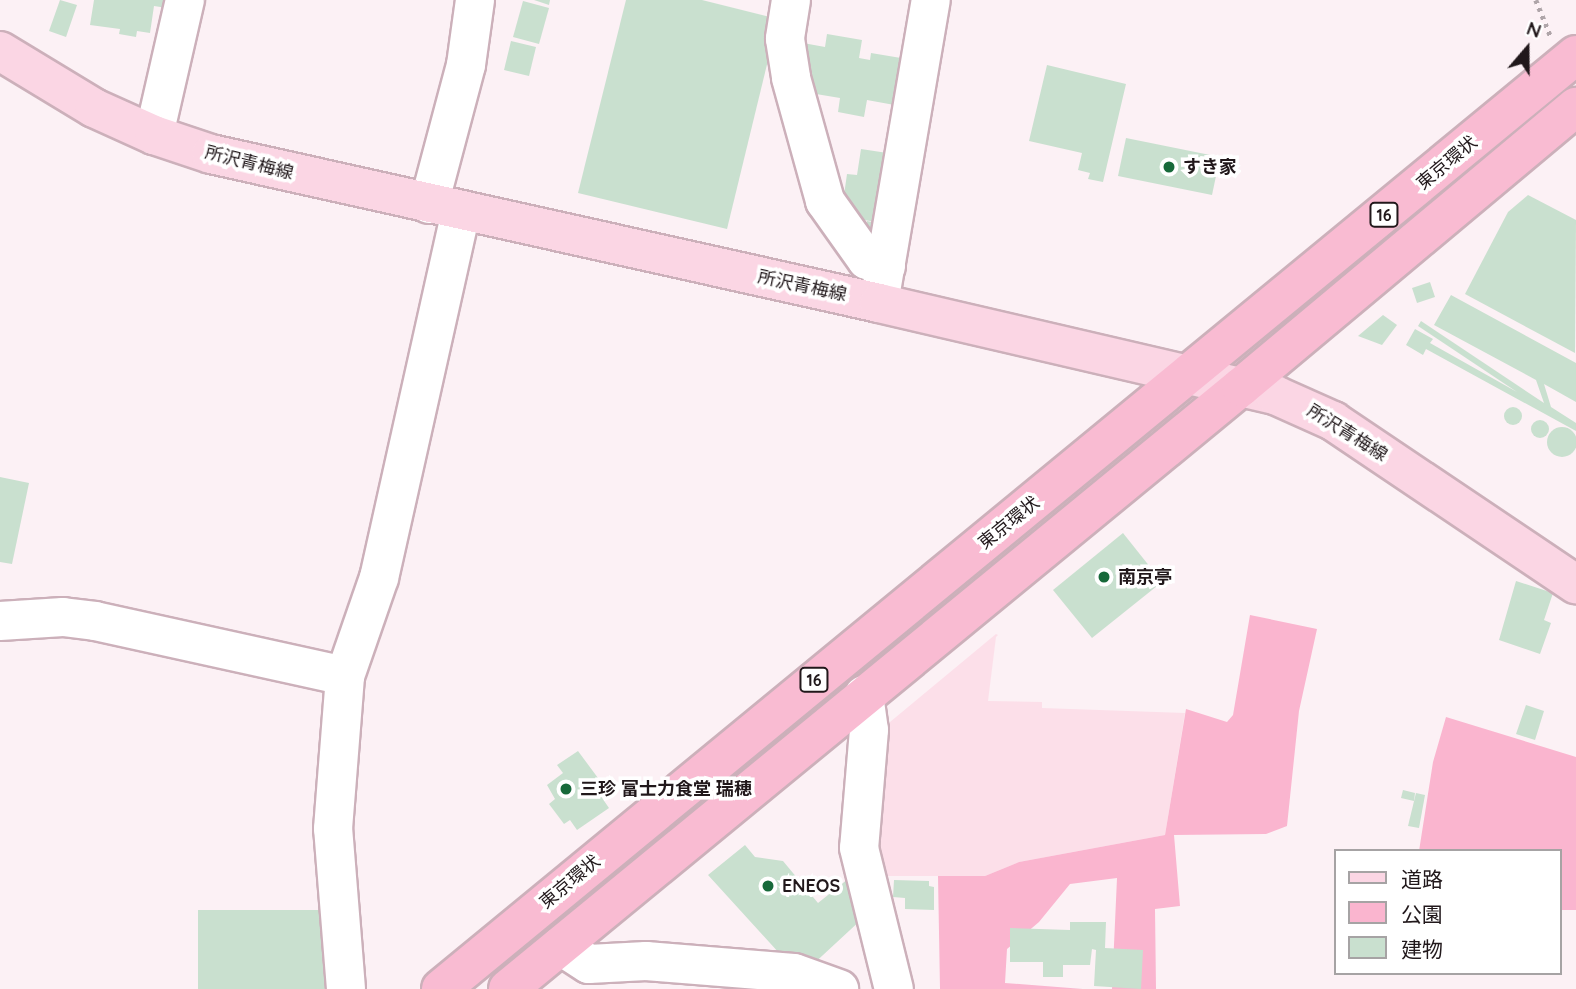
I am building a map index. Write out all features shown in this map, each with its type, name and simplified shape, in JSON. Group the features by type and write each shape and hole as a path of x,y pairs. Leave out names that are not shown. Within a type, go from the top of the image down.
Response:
{"highway":[{"name":"東京環状","path":"441,989 740,740 1191,375 1576,55"},
{"name":"16","path":"508,989 1241,387 1576,107"}],"main road":[{"name":"所沢青梅線","path":"0,51 94,108 154,135 211,155 445,207 882,284 1191,375 1305,405 1334,421 1576,584"}],"street":[{"path":"154,135 185,0"},
{"path":"346,989 333,829 345,676 379,578 445,207 475,0"},
{"path":"791,0 785,39 791,78 825,201 882,284"},
{"path":"882,284 931,0"},
{"path":"0,621 63,617 95,621 345,676"},
{"path":"864,695 869,730 859,848 894,989"},
{"path":"561,946 589,964 646,961 794,973 839,989"}],"shaded area":[{"path":"998,635 988,701 1042,702 1042,708 1185,713 1165,835 1019,862 985,876 882,876 874,832 890,722"}],"green space":[{"path":"1250,615 1317,629 1299,711 1287,826 1266,834 1174,835 1180,906 1155,909 1156,989 1112,989 1117,878 1070,884 1039,922 1007,949 1005,983 1083,989 940,989 938,876 985,876 1019,862 1165,835 1186,709 1227,722 1233,715"},
{"path":"1446,717 1576,757 1576,910 1562,910 1562,849 1419,849 1433,762"}],"building":[{"path":"60,0 77,5 66,37 49,31"},
{"path":"94,0 168,0 167,8 154,6 150,33 137,31 136,37 119,34 120,29 90,25"},
{"path":"534,0 550,0 549,5"},
{"path":"626,0 702,0 778,19 727,229 578,193"},
{"path":"523,1 549,8 539,44 513,37"},
{"path":"827,34 862,40 859,58 870,60 871,53 907,59 900,106 867,100 864,117 838,112 840,98 810,93 812,79 802,78 803,43 825,47"},
{"path":"511,41 536,47 529,76 504,70"},
{"path":"1047,65 1126,84 1103,182 1088,179 1090,173 1078,170 1082,153 1029,141"},
{"name":"すき家","path":"1126,138 1220,157 1212,195 1118,176"},
{"path":"861,149 894,154 883,223 851,218 853,204 843,202 847,174 857,175"},
{"path":"1528,195 1576,220 1575,353 1465,294 1508,212"},
{"path":"867,221 883,224 882,233 866,231"},
{"path":"1430,282 1435,297 1417,303 1412,288"},
{"path":"1451,295 1576,363 1576,402 1544,384 1551,407 1576,423 1576,431 1426,349 1423,355 1406,345 1415,329 1433,339 1430,343 1517,392 1418,326 1421,321 1544,403 1536,380 1434,325"},
{"path":"1383,315 1397,325 1382,345 1358,336"},
{"path":"1513,407 1519,410 1522,416 1519,422 1513,425 1507,422 1504,416 1507,410"},
{"path":"1540,420 1546,423 1549,429 1546,435 1540,438 1534,435 1531,429 1534,423"},
{"path":"1562,427 1573,431 1577,442 1573,453 1562,457 1551,453 1547,442 1551,431"},
{"path":"0,477 29,483 12,564 0,562"},
{"path":"1123,533 1162,582 1092,638 1053,590"},
{"path":"1516,581 1553,593 1544,620 1551,623 1540,654 1499,640"},
{"path":"1526,705 1544,711 1535,740 1516,734"},
{"path":"578,751 598,778 591,782 609,808 577,830 570,820 564,824 549,804 555,799 547,785 563,773 557,765"},
{"path":"1403,790 1415,793 1414,801 1401,798"},
{"path":"1416,793 1425,795 1419,828 1408,826"},
{"path":"745,845 755,857 783,861 818,903 848,879 863,918 809,968 790,965 708,875"},
{"path":"894,880 929,881 929,886 934,887 934,910 905,909 905,898 893,897"},
{"path":"198,910 326,910 327,989 198,989"},
{"path":"1070,922 1106,922 1105,948 1143,950 1141,989 1094,986 1096,950 1092,949 1090,965 1063,965 1063,977 1043,977 1043,962 1010,962 1010,928 1070,930"}],"place":[{"name":"すき家","path":"1169,167"},
{"name":"南京亭","path":"1104,577"},
{"name":"三珍 富士力食堂 瑞穂","path":"566,789"},
{"name":"ENEOS","path":"768,886"}]}
